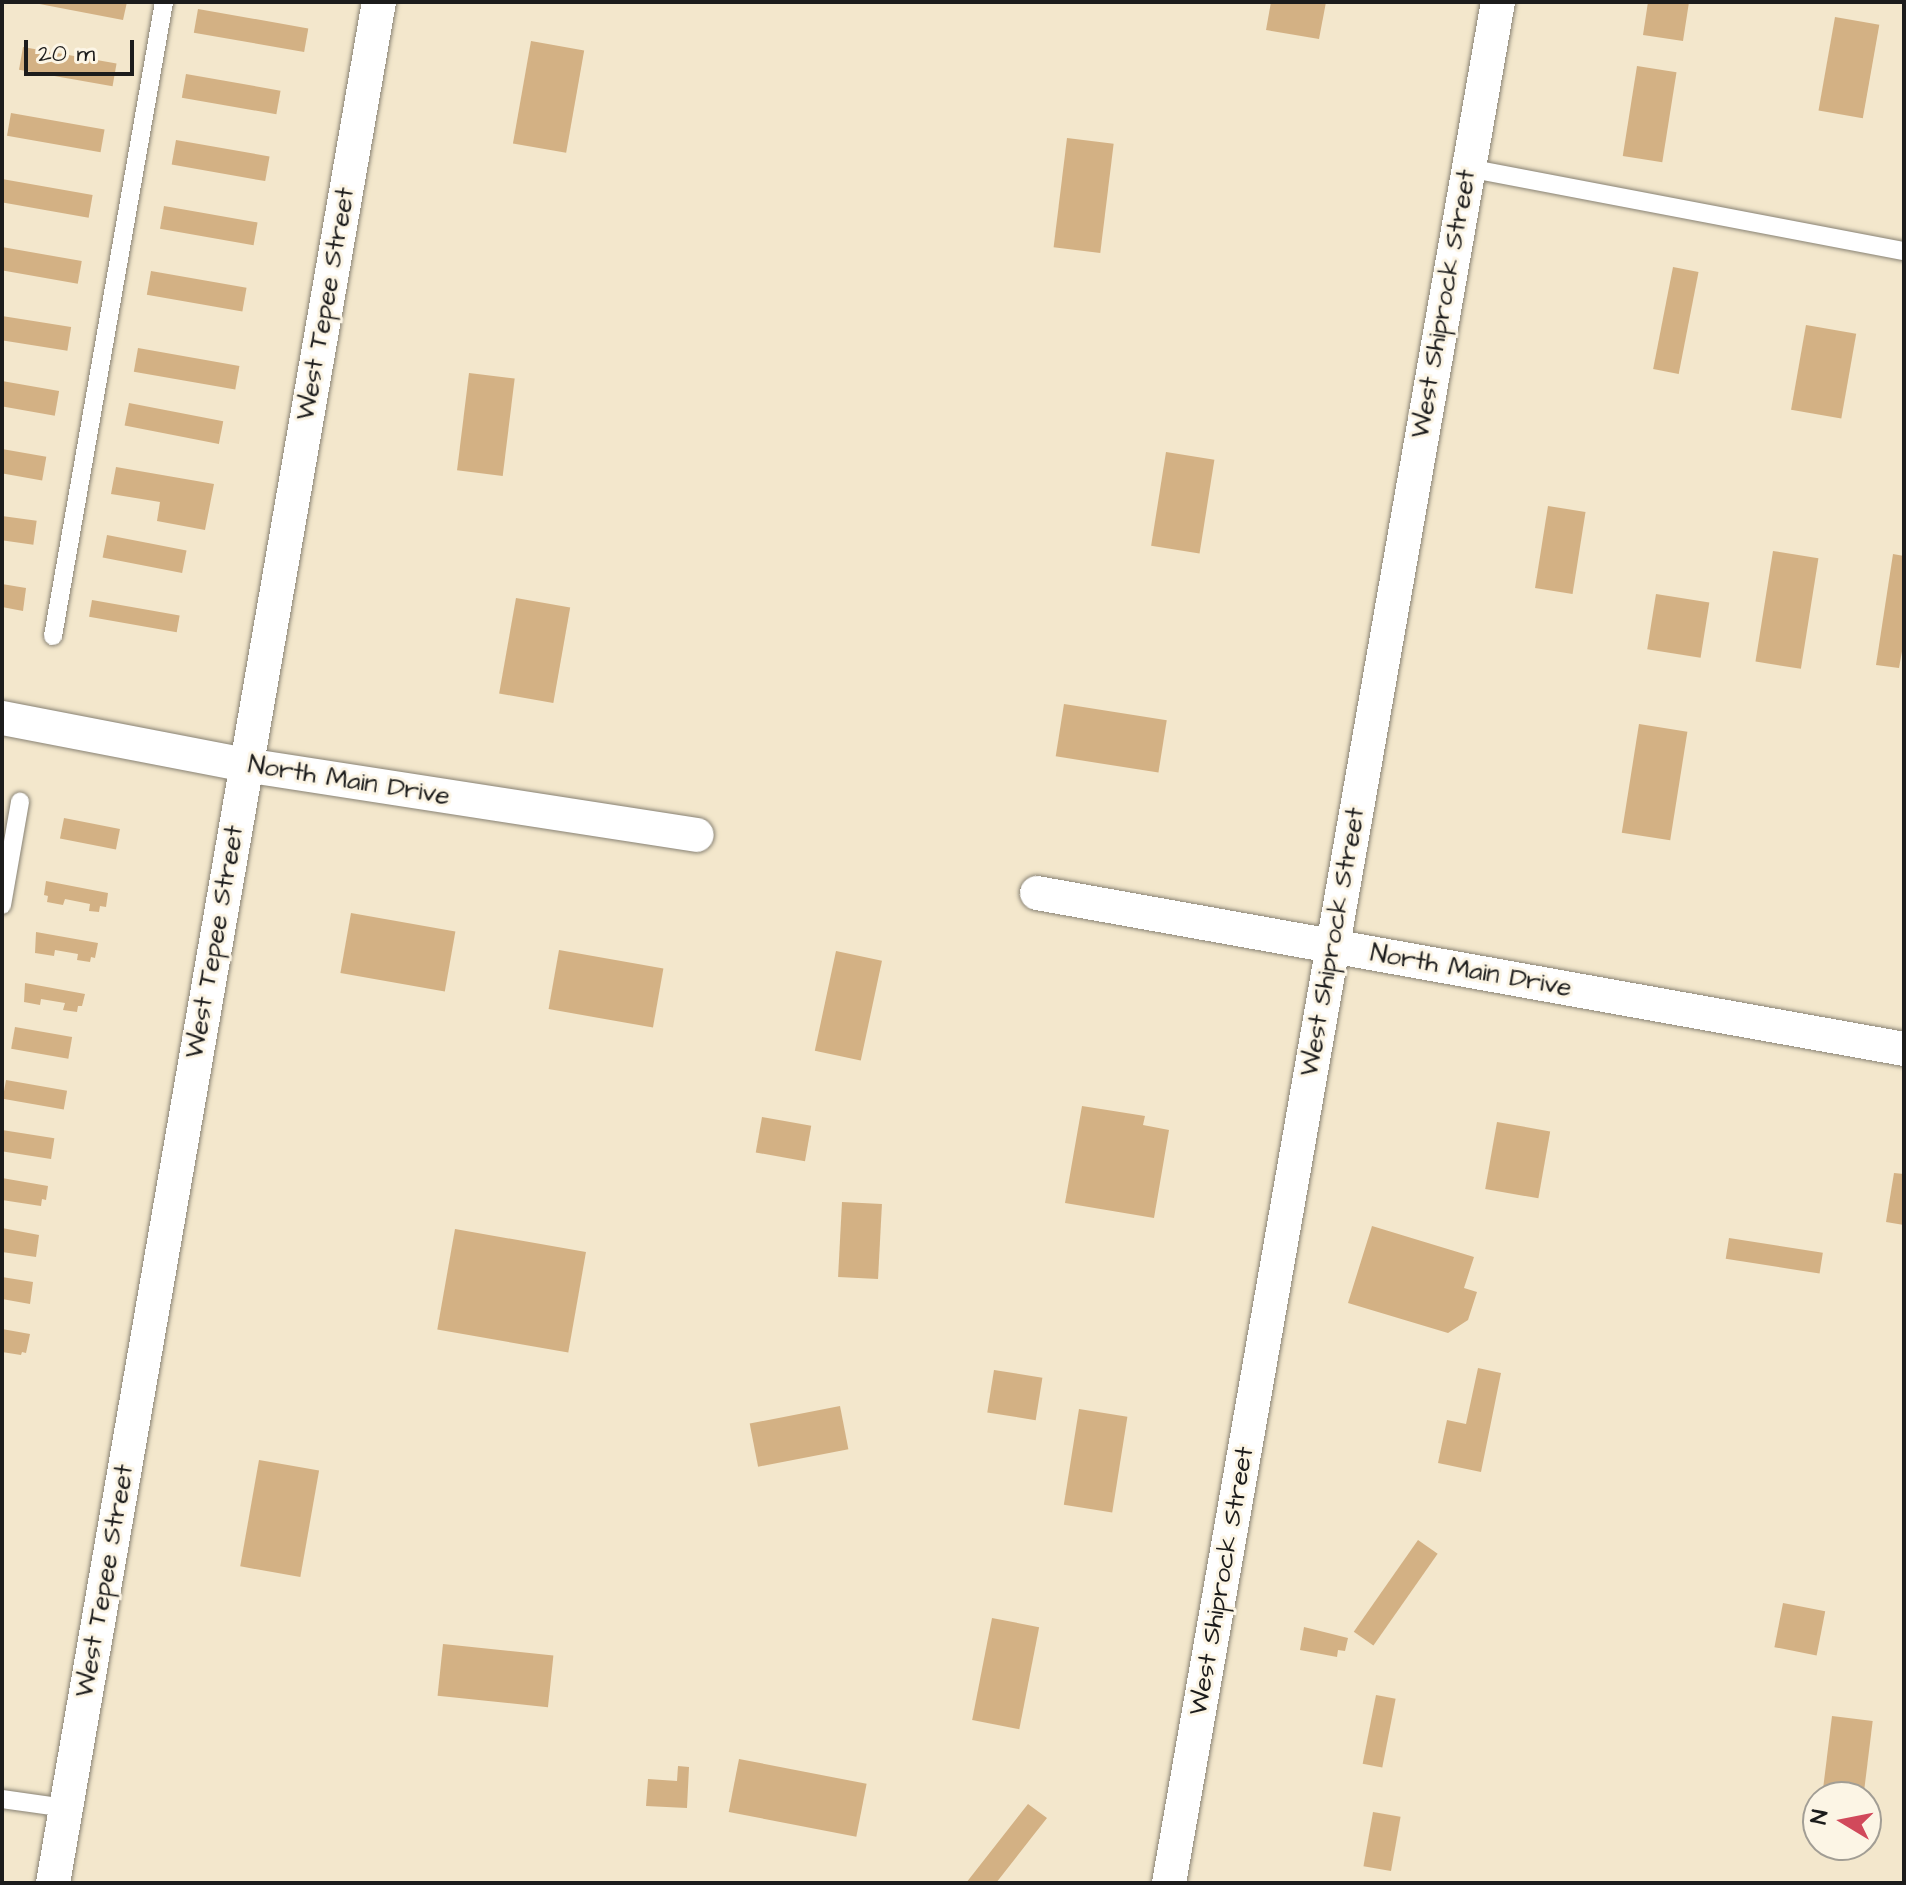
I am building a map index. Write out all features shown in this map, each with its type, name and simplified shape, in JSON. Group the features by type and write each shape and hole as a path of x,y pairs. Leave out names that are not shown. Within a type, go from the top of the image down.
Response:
{"street":[{"name":"West Tepee Street","path":"53,1883 379,2"},
{"name":"West Shiprock Street","path":"1169,1883 1498,2"},
{"name":"North Main Drive","path":"2,718 245,765 697,835"},
{"name":"North Main Drive","path":"1037,893 1904,1049"}],"lane":[{"path":"53,636 164,2"},
{"path":"1468,168 1904,251"},
{"path":"2,905 20,802"},
{"path":"2,1799 66,1808"}],"building":[{"path":"29,2 127,2 123,20"},
{"path":"1271,2 1326,2 1319,39 1266,30"},
{"path":"1648,2 1689,2 1683,41 1643,35"},
{"path":"198,9 308,28 304,52 194,33"},
{"path":"1835,17 1879,25 1863,118 1819,111"},
{"path":"531,41 584,50 566,153 513,143"},
{"path":"23,47 117,63 113,86 19,70"},
{"path":"1637,66 1677,72 1662,162 1623,156"},
{"path":"186,74 281,91 276,114 182,98"},
{"path":"11,113 105,129 101,152 7,136"},
{"path":"1067,138 1114,144 1100,253 1054,247"},
{"path":"176,140 270,156 265,181 172,165"},
{"path":"2,179 93,195 89,218 2,202"},
{"path":"164,206 258,222 254,245 160,229"},
{"path":"2,247 82,261 78,284 2,270"},
{"path":"1673,267 1699,272 1679,374 1653,369"},
{"path":"151,271 247,288 242,311 147,295"},
{"path":"2,316 71,327 67,351 2,340"},
{"path":"1806,325 1856,334 1841,419 1791,410"},
{"path":"138,348 239,366 235,390 134,372"},
{"path":"469,373 515,379 503,476 457,470"},
{"path":"2,381 59,391 55,416 2,406"},
{"path":"129,403 223,421 219,444 125,426"},
{"path":"2,449 46,457 42,480 2,473"},
{"path":"1166,452 1214,460 1200,553 1151,546"},
{"path":"116,467 214,484 205,530 157,521 160,502 111,494"},
{"path":"1548,506 1586,512 1573,594 1535,588"},
{"path":"2,516 37,521 33,545 2,540"},
{"path":"107,535 187,550 182,573 103,558"},
{"path":"1773,551 1818,558 1801,669 1755,662"},
{"path":"1893,554 1904,556 1904,640 1899,668 1876,665"},
{"path":"2,584 26,588 23,611 2,607"},
{"path":"1656,594 1709,602 1701,658 1647,649"},
{"path":"516,598 570,608 553,703 499,694"},
{"path":"92,600 180,615 177,632 89,617"},
{"path":"1064,704 1167,720 1158,773 1056,756"},
{"path":"1639,724 1687,732 1670,840 1622,833"},
{"path":"64,818 120,829 116,849 60,839"},
{"path":"46,881 108,893 106,907 100,906 99,912 89,911 90,904 65,899 63,905 47,902 48,896 44,895"},
{"path":"351,913 455,931 445,991 340,973"},
{"path":"36,932 98,943 95,958 91,957 90,962 77,960 78,954 55,950 54,956 35,953"},
{"path":"559,950 663,968 653,1027 549,1009"},
{"path":"836,951 882,961 861,1061 815,1051"},
{"path":"25,983 85,994 82,1006 78,1006 77,1012 63,1010 65,1003 41,999 40,1005 24,1002"},
{"path":"15,1027 72,1037 68,1059 11,1049"},
{"path":"6,1080 67,1091 64,1109 3,1099"},
{"path":"1082,1106 1145,1116 1143,1125 1169,1130 1154,1218 1065,1203"},
{"path":"762,1117 811,1126 805,1161 756,1152"},
{"path":"1497,1122 1550,1131 1538,1198 1485,1189"},
{"path":"2,1130 54,1138 51,1159 2,1151"},
{"path":"1894,1173 1904,1174 1904,1225 1886,1222"},
{"path":"2,1178 48,1186 46,1200 42,1199 41,1206 2,1200"},
{"path":"842,1202 882,1204 878,1279 838,1277"},
{"path":"1372,1226 1474,1257 1464,1288 1477,1292 1468,1320 1448,1333 1348,1303"},
{"path":"2,1228 39,1235 36,1257 2,1252"},
{"path":"455,1229 586,1252 568,1353 437,1329"},
{"path":"1729,1238 1823,1253 1820,1274 1726,1259"},
{"path":"2,1277 33,1282 30,1304 2,1299"},
{"path":"2,1329 30,1334 26,1353 2,1352"},
{"path":"1478,1368 1501,1373 1481,1472 1438,1463 1447,1420 1466,1424"},
{"path":"994,1370 1042,1378 1036,1420 987,1412"},
{"path":"840,1406 848,1449 758,1467 750,1424"},
{"path":"1079,1409 1127,1417 1112,1512 1064,1505"},
{"path":"259,1460 319,1471 300,1577 240,1566"},
{"path":"1418,1540 1438,1554 1373,1646 1354,1632"},
{"path":"1783,1603 1825,1611 1817,1655 1774,1647"},
{"path":"992,1618 1039,1627 1019,1729 972,1720"},
{"path":"1304,1627 1348,1638 1345,1651 1338,1650 1337,1657 1300,1650"},
{"path":"443,1644 553,1656 548,1707 438,1696"},
{"path":"1376,1695 1396,1699 1382,1768 1363,1764"},
{"path":"1832,1716 1873,1721 1865,1781 1824,1781"},
{"path":"739,1759 867,1784 856,1837 729,1812"},
{"path":"678,1766 689,1767 687,1808 646,1806 648,1779 677,1781"},
{"path":"1028,1804 1047,1818 996,1883 966,1883"},
{"path":"1373,1812 1401,1817 1391,1871 1363,1866"}]}
